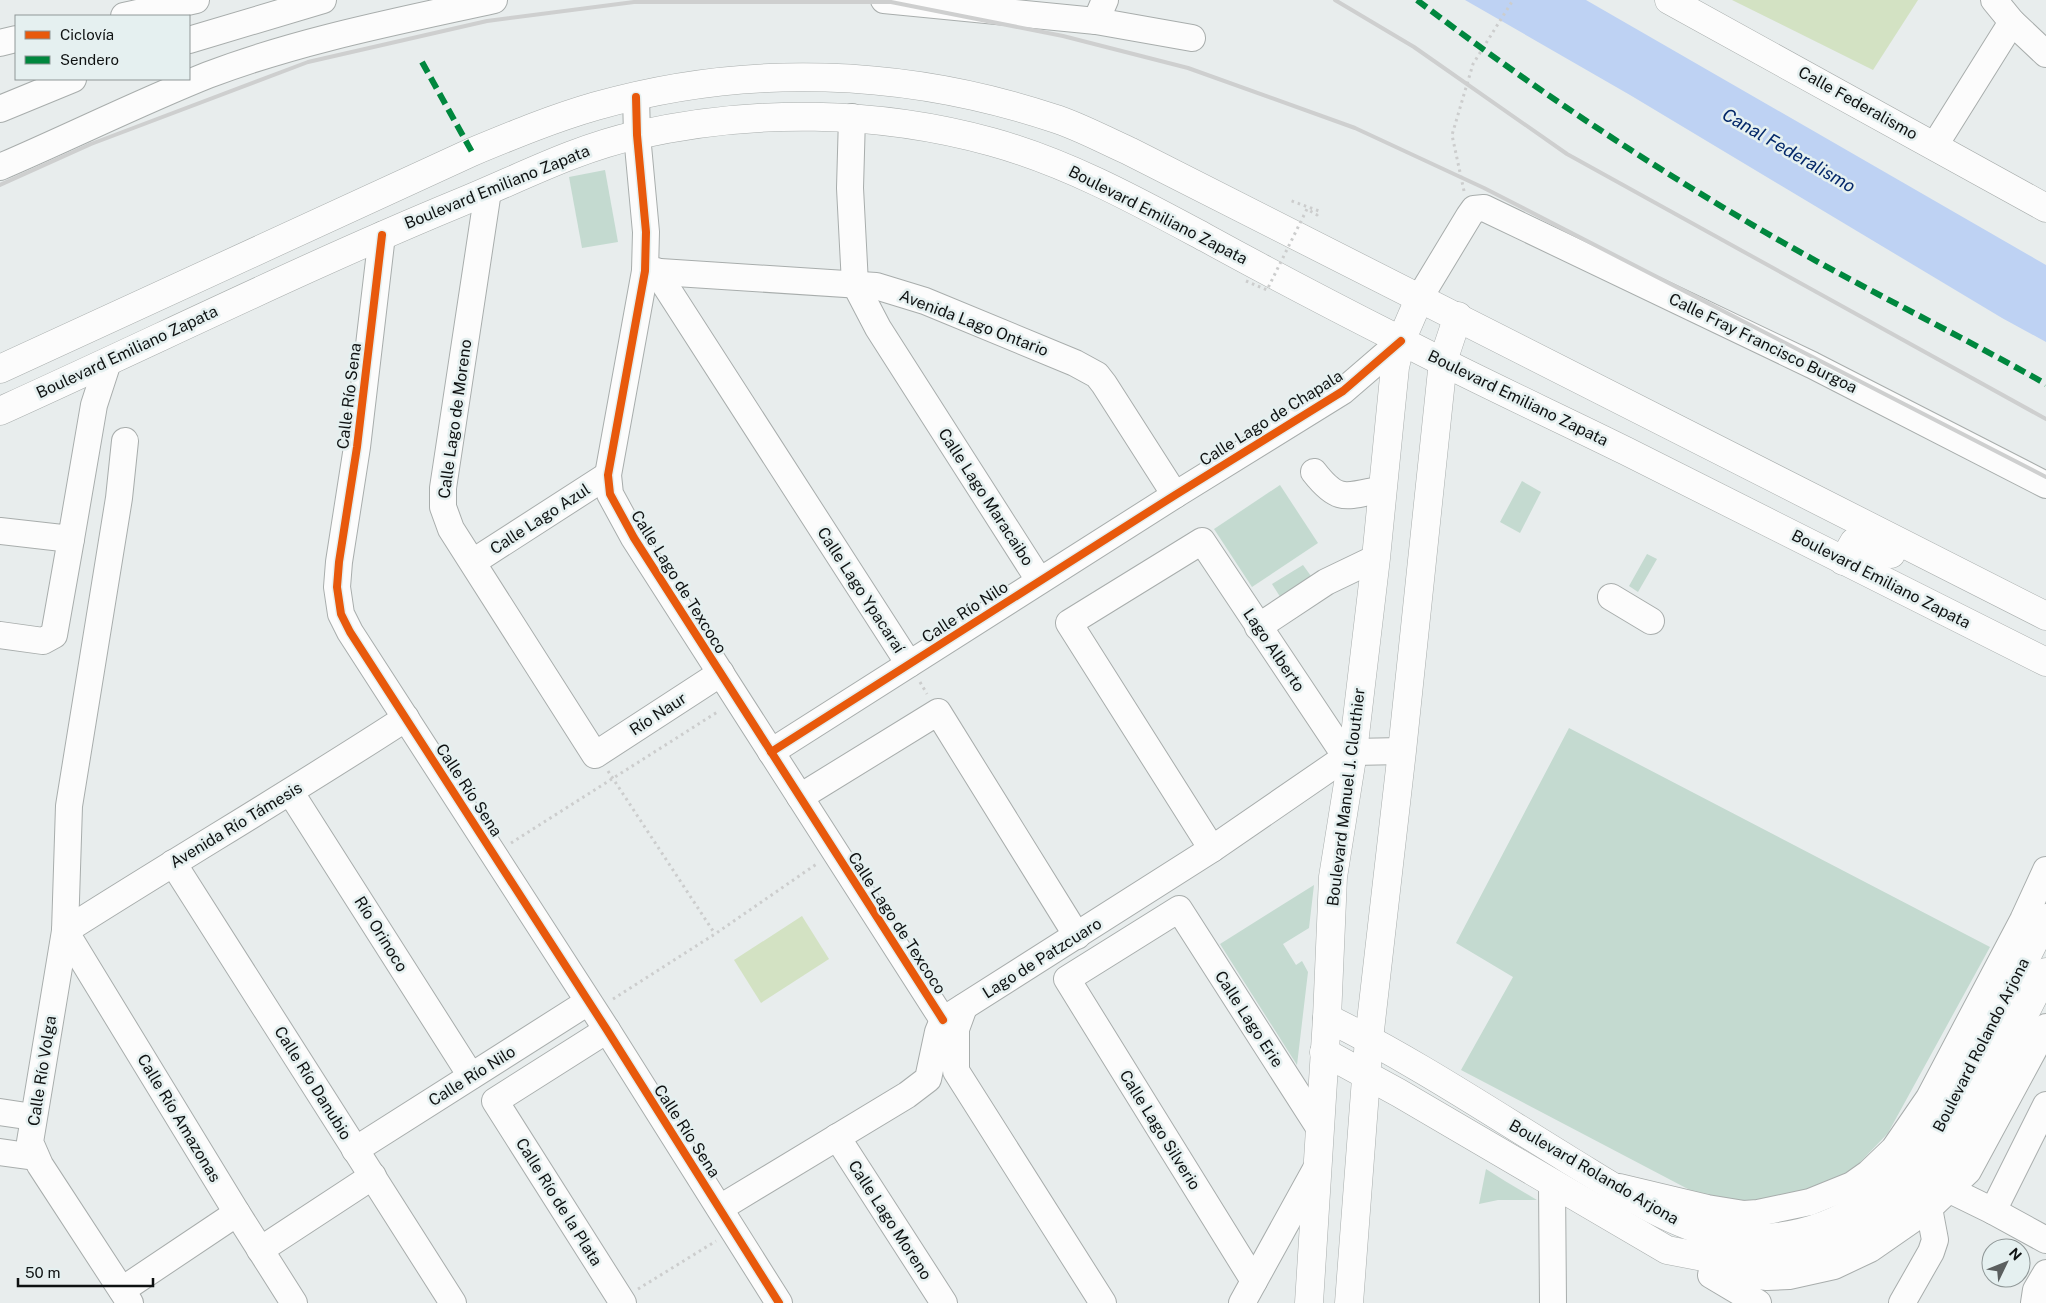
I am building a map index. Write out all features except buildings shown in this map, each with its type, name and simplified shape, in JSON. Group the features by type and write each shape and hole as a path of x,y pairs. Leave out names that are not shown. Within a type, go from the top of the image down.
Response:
{"main road":[{"name":"Calle Federalismo","path":"1669,0 1935,145 2046,208"},
{"path":"0,370 472,152 539,125 597,106 693,85 742,79 796,76 897,82 984,97 1055,118 1130,151 2046,616"},
{"name":"Boulevard Emiliano Zapata","path":"0,411 382,234 488,191 540,167 637,135 710,123 789,115 852,117 919,126 990,141 1073,169 1122,193 1401,341 2046,662"},
{"name":"Boulevard Manuel J. Clouthier","path":"1308,1303 1327,1018 1333,877 1376,558 1395,367 1401,341 1420,297"},
{"path":"1349,1303 1369,1039 1402,751 1443,361 1458,316"},
{"path":"1843,561 1854,542 1860,540 1978,598 1992,602 2014,599"},
{"name":"Boulevard Rolando Arjona","path":"1324,1052 1477,1138 1552,1184 1667,1250 1696,1257 1755,1262 1791,1258 1838,1245 1878,1226 1904,1206 1934,1174 2046,918"},
{"name":"Boulevard Rolando Arjona","path":"1327,1018 1369,1039 1612,1186 1670,1218 1701,1230 1736,1239 1778,1237 1811,1230 1863,1207 1884,1192 1926,1148 1954,1127 2046,972"}],"street":[{"path":"128,15 196,0"},
{"path":"190,40 323,0"},
{"path":"0,167 209,75 260,58 407,19 494,0"},
{"path":"884,0 1100,11 1192,38"},
{"path":"1994,0 2012,22 2046,54"},
{"path":"1935,145 2012,22"},
{"path":"0,43 15,39"},
{"path":"0,109 71,80"},
{"name":"Calle Lago de Texcoco","path":"636,97 637,135 651,271 608,475 610,494 619,512 835,852 954,1014 956,1071 960,1079 1103,1303"},
{"name":"Calle Lago Maracaibo","path":"852,117 850,188 854,284 878,328 1039,580"},
{"name":"Calle Lago de Moreno","path":"488,191 443,488 443,507 451,529 595,755"},
{"name":"Calle Fray Francisco Burgoa","path":"1473,212 1484,208 1812,365 2046,485"},
{"path":"1420,297 1473,212"},
{"name":"Calle Río Sena","path":"382,234 357,448 339,562 337,587 342,614 350,632 597,1015 779,1303"},
{"name":"Avenida Lago Ontario","path":"651,271 876,286 926,301 1075,363 1097,375 1175,495"},
{"name":"Calle Lago Ypacaraí","path":"651,271 909,664"},
{"name":"Calle Lago de Chapala","path":"1175,495 1344,391 1401,341"},
{"path":"0,635 43,641 54,635 57,629 94,405 108,362"},
{"name":"Calle Río Volga","path":"125,441 119,498 69,806 65,931 30,1142 35,1157 126,1296"},
{"path":"1314,472 1331,492 1338,495 1348,496 1383,489"},
{"name":"Calle Lago Azul","path":"473,562 608,475"},
{"name":"Calle Río Nilo","path":"771,752 1175,495"},
{"path":"0,531 71,539"},
{"name":"Lago Alberto","path":"1212,849 1069,623 1202,541 1258,627 1349,754"},
{"path":"1258,627 1326,582 1376,558"},
{"path":"1611,597 1651,621"},
{"name":"Río Naur","path":"595,755 721,673"},
{"path":"800,797 938,712 1077,936"},
{"name":"Avenida Río Támesis","path":"65,931 173,863 291,793 406,718"},
{"path":"1349,754 1402,751"},
{"name":"Lago de Patzcuaro","path":"954,1014 1212,849 1349,754"},
{"name":"Río Orinoco","path":"291,793 472,1076"},
{"name":"Calle Río Danubio","path":"173,863 453,1303"},
{"path":"1612,1186 1708,1208 1744,1214 1758,1213 1810,1202 1852,1185 1869,1173 1894,1149 1928,1098 2023,920 2046,870"},
{"name":"Lago de Patzcuaro","path":"1066,979 1179,909"},
{"name":"Calle Lago Erie","path":"1179,909 1320,1129"},
{"name":"Calle Río Amazonas","path":"65,931 294,1303"},
{"name":"Calle Lago Silverio","path":"1066,979 1254,1280"},
{"path":"928,1079 938,1032 954,1014"},
{"name":"Calle Río Nilo","path":"355,1150 472,1076 597,1015"},
{"name":"Calle Río Nilo","path":"495,1101 597,1015"},
{"path":"1719,1291 1722,1272 1767,1277 1789,1276 1834,1266 1870,1249 1929,1208 1968,1171 2046,1027"},
{"path":"720,1208 907,1095 955,1056"},
{"name":"Calle Río de la Plata","path":"495,1101 622,1302"},
{"path":"1993,1211 2038,1142 2046,1105"},
{"path":"0,1112 33,1117"},
{"name":"Calle Lago Moreno","path":"837,1137 944,1303"},
{"path":"0,1152 35,1157"},
{"path":"1242,1303 1317,1167"},
{"path":"260,1250 372,1176"},
{"path":"1552,1184 1553,1303"},
{"path":"1950,1190 2046,1240"},
{"path":"1902,1303 1931,1252 1935,1240 1929,1208"},
{"path":"126,1296 237,1213"},
{"path":"1667,1250 1719,1291 1758,1303"},
{"path":"2034,1303 2036,1290 2046,1273"}],"path":[{"path":"1473,212 1452,135 1474,64 1513,0"},
{"path":"1246,281 1266,290 1307,209 1318,215 1319,211 1289,200"},
{"path":"493,854 614,779 737,699"},
{"path":"595,755 614,779 715,934"},
{"path":"597,1015 835,852"},
{"path":"622,1302 734,1230"}],"green space":[{"path":"1732,0 1918,0 1873,70"},
{"path":"802,916 829,959 761,1003 734,960"}],"water":[{"name":"Canal Federalismo","path":"1465,0 1586,0 2046,265 2046,342 2002,318 1630,95"}],"railway":[{"path":"1335,0 1414,47 1567,154 2046,419"},
{"path":"0,185 91,144 308,62 487,21 634,2 891,2 1063,36 1188,68 1355,128 1484,188 2046,477"}],"marked path":[{"path":"1417,0 1543,92 1718,204 1833,270 2046,384"},
{"path":"422,62 472,152"}],"cycle path":[{"path":"636,97 637,135 646,232 645,271 608,475 610,494 634,538 943,1020"},
{"path":"382,235 357,447 339,562 337,587 341,614 350,632 607,1030 779,1303"},
{"path":"771,752 1175,495 1343,391 1401,341"}]}
